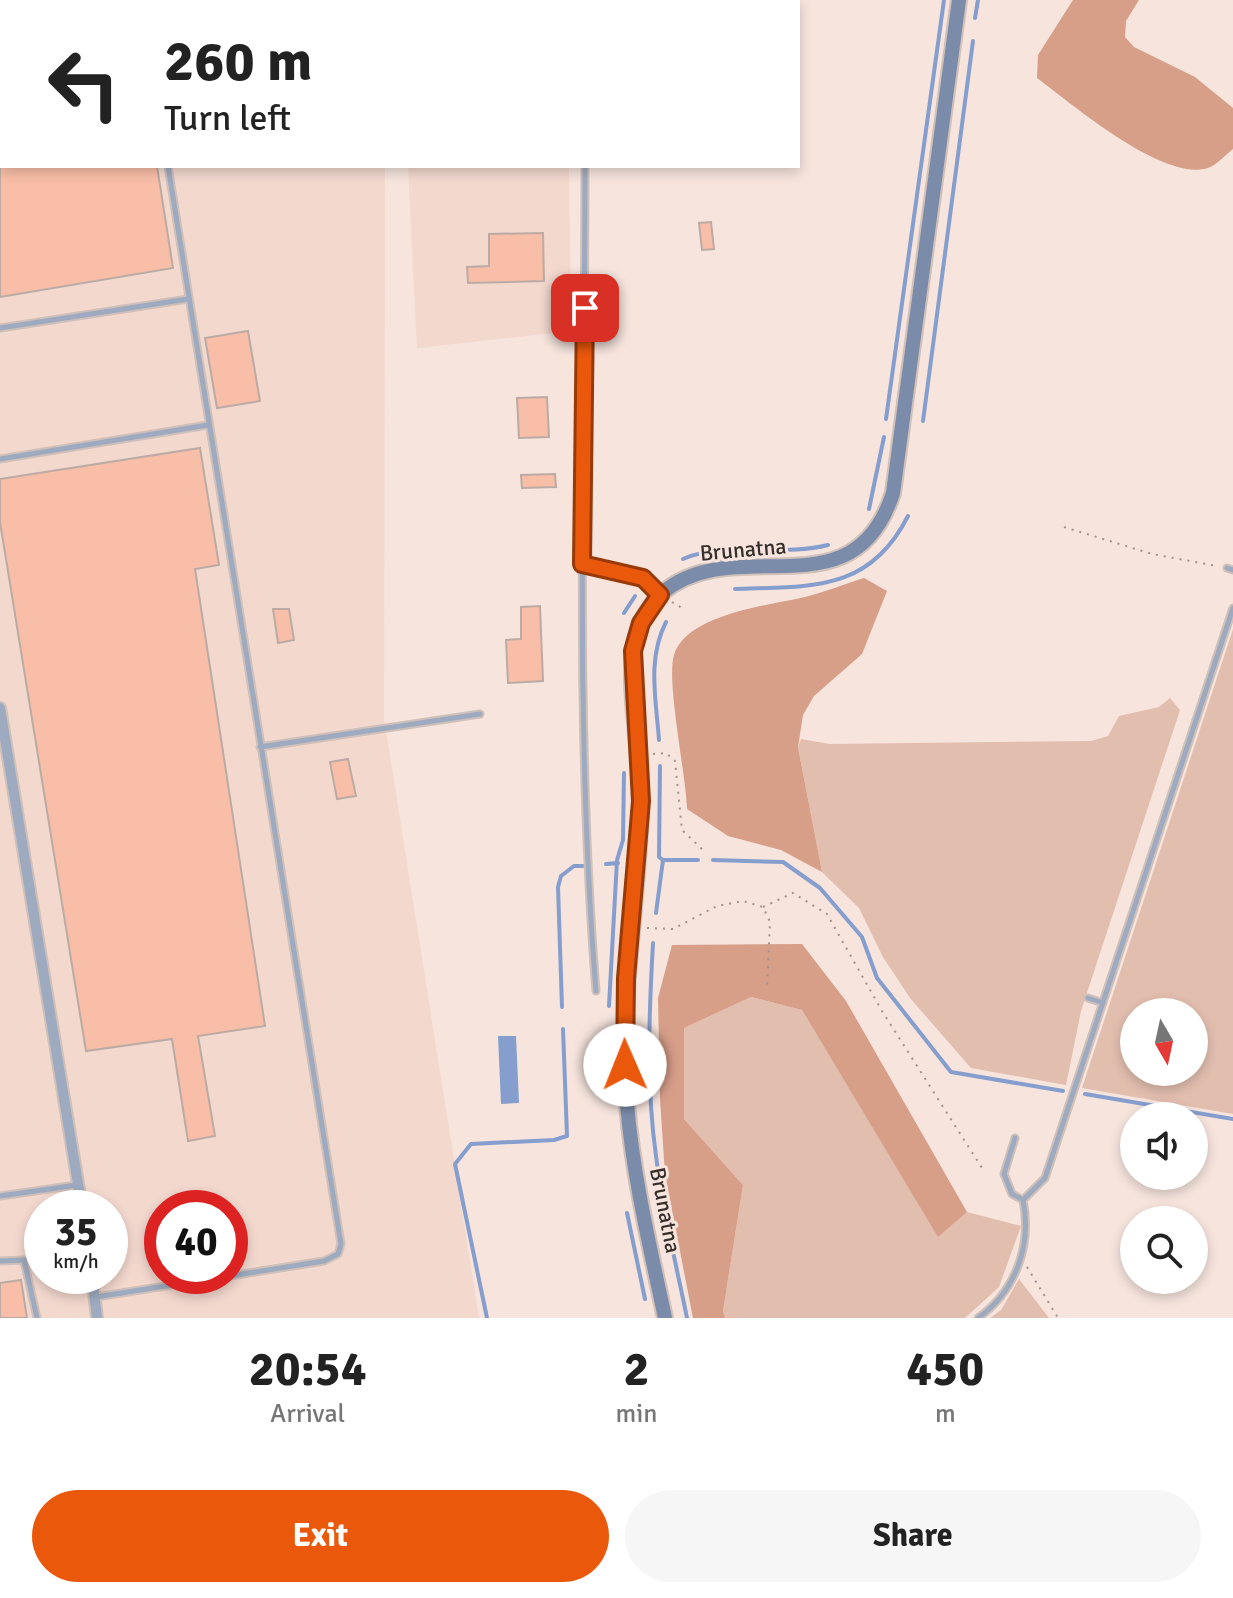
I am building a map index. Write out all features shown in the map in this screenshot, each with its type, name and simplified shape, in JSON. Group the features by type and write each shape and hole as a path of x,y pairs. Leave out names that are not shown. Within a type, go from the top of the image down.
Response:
{"street":[{"name":"Brunatna","path":"665,1318 641,1203 627,1105 624,1019 639,841 640,755 633,651 641,623 683,579 701,573 826,564 860,547 876,532 887,513 893,493 959,0"},
{"path":"0,708 4,764 79,1190"},
{"path":"95,1294 97,1318"}],"lane":[{"path":"168,168 341,1244 338,1254 324,1261 248,1273"},
{"path":"585,168 582,564 589,902 596,991"},
{"path":"0,328 188,299"},
{"path":"0,459 208,425"},
{"path":"582,564 643,578 665,598"},
{"path":"1023,1200 1045,1178 1233,608"},
{"path":"260,747 480,714"},
{"path":"1088,998 1103,1003"},
{"path":"1015,1138 1004,1174 1012,1194 1023,1200"},
{"path":"0,1196 78,1185"},
{"path":"978,1318 1007,1290 1020,1256 1028,1229 1023,1200"},
{"path":"0,1261 24,1260 37,1318"},
{"path":"95,1297 144,1289"}],"path":[{"path":"1064,527 1152,554 1230,569"},
{"path":"665,598 679,594"},
{"path":"640,755 666,753 675,761 682,830 705,852"},
{"path":"630,927 673,929 717,906 743,901 763,907 793,893 827,914 882,1011 982,1168"},
{"path":"763,907 770,922 767,987"},
{"path":"1020,1256 1058,1318"}],"shaded area":[{"path":"1073,0 1139,0 1126,21 1125,37 1134,47 1195,77 1233,108 1233,149 1208,168 1189,169 1167,164 1119,138 1037,78 1038,55"},
{"path":"0,168 385,168 384,718 479,1318 0,1318"},
{"path":"408,168 569,168 571,331 417,348"},
{"path":"864,578 887,591 862,654 814,696 803,715 798,747 822,872 781,850 728,836 687,809 672,668 674,655 682,641 712,621"},
{"path":"1233,629 1233,1114 1208,1110 1208,1102 1163,1102 1082,1088"},
{"path":"1170,698 1180,710 1081,1011 1066,1085 971,1068 910,998 883,957 859,908 822,872 798,747 801,739 830,744 1091,741 1108,736 1119,716 1159,707"},
{"path":"802,944 846,1001 967,1212 938,1237 802,1010 751,997 684,1028 684,1119 743,1185 723,1311 725,1318 693,1318 665,1174 660,1099 658,998 672,945"},
{"path":"751,997 802,1010 938,1236 967,1212 1021,1226 999,1287 965,1318 725,1318 723,1311 743,1185 684,1119 684,1028"},
{"path":"1019,1279 1049,1318 990,1318 1001,1310"}],"water":[{"path":"498,1036 516,1036 519,1103 501,1104"}],"building":[{"path":"0,168 157,168 173,268 0,297"},
{"path":"711,222 714,249 702,250 699,223"},
{"path":"543,233 544,281 468,283 467,267 489,266 489,234"},
{"path":"248,331 260,401 217,408 205,338"},
{"path":"547,397 549,437 519,438 517,398"},
{"path":"200,448 219,565 195,569 265,1026 198,1036 215,1136 188,1141 172,1039 86,1051 0,522 0,479"},
{"path":"555,474 556,487 522,488 521,475"},
{"path":"540,606 543,681 508,683 506,640 521,639 521,607"},
{"path":"273,609 289,609 294,640 278,643"},
{"path":"348,759 356,796 337,799 330,762"},
{"path":"21,1280 27,1318 0,1318 0,1283"}],"waterway":[{"path":"886,419 944,0"},
{"path":"975,18 978,0"},
{"path":"923,421 973,41"},
{"path":"869,509 884,437"},
{"path":"735,589 812,585 856,572 875,559 892,541 908,516"},
{"path":"683,559 718,550 792,550 828,545"},
{"path":"624,613 635,596"},
{"path":"659,740 655,665 656,650 666,622"},
{"path":"656,913 663,860 659,857 660,766"},
{"path":"609,1006 617,860 623,840 624,773"},
{"path":"663,860 698,860"},
{"path":"713,860 783,862 820,888 862,937 877,978 951,1072 1063,1091"},
{"path":"606,864 618,863"},
{"path":"562,1007 558,887 561,876 574,866 583,866"},
{"path":"653,943 649,1050 653,1129 662,1197 687,1318"},
{"path":"487,1318 455,1164 471,1144 554,1140 567,1136 563,1029"},
{"path":"609,1030 610,1064"},
{"path":"1085,1094 1233,1119"},
{"path":"627,1213 645,1299"}],"route":[{"path":"585,308 582,564 643,578 660,595 641,623 633,651 641,801 626,978 625,1065"}]}
